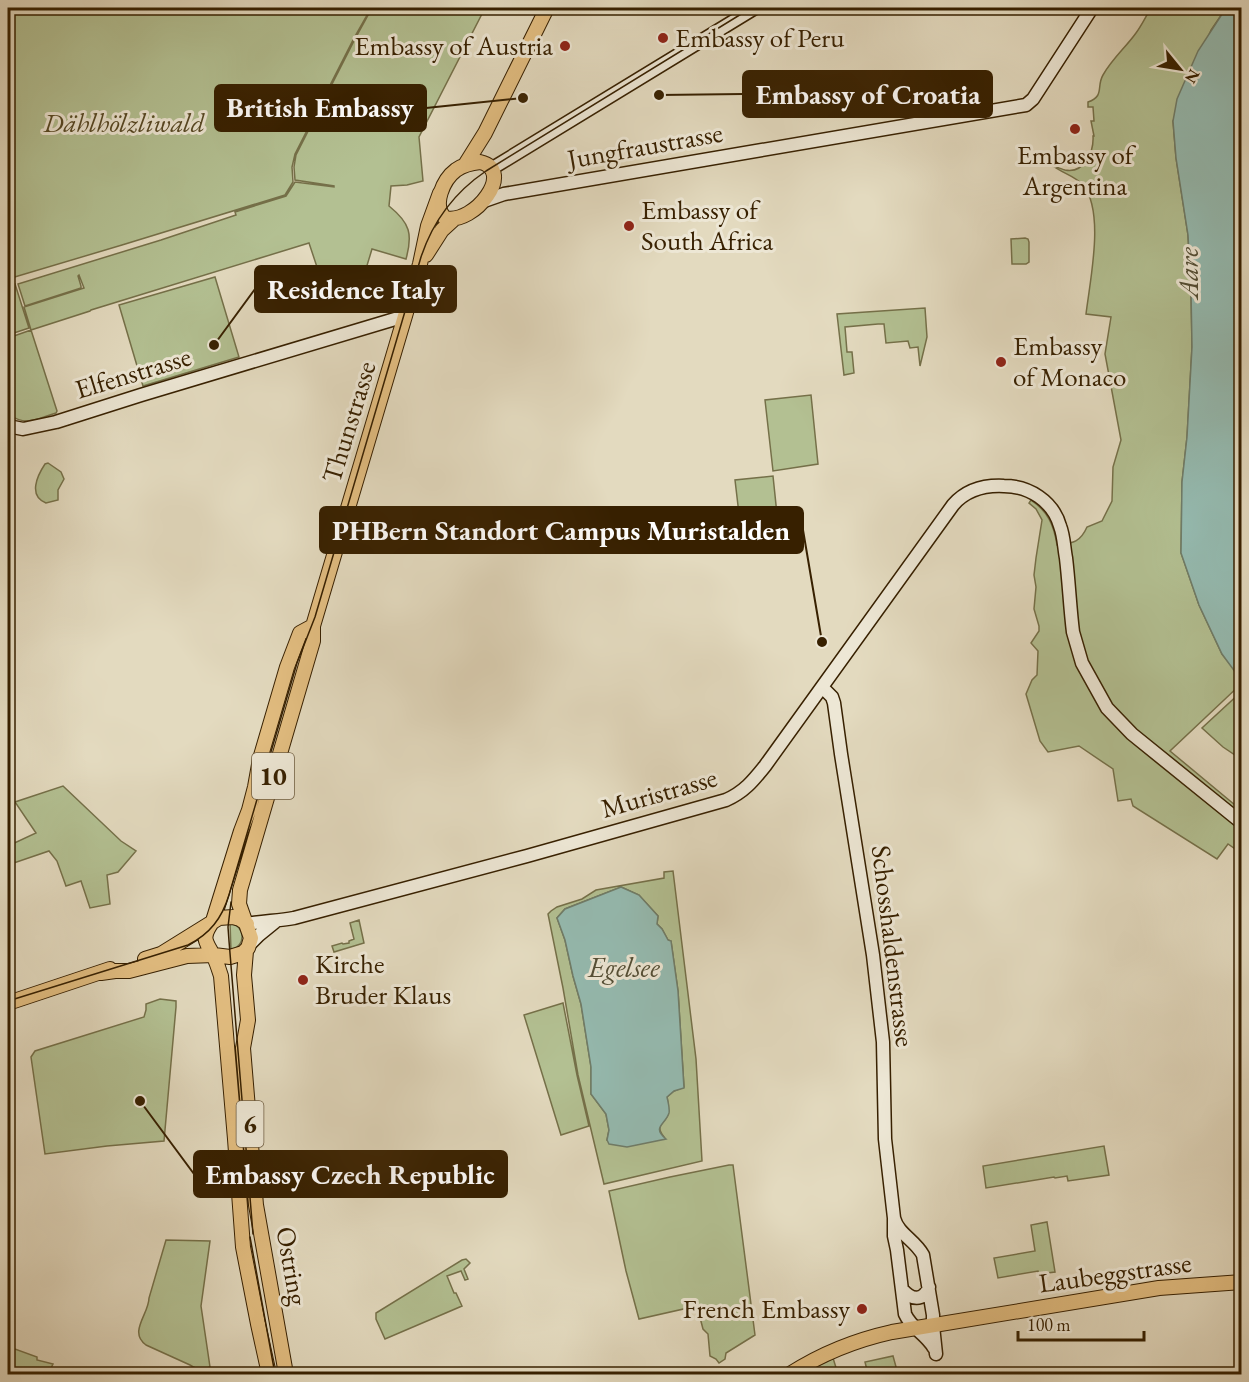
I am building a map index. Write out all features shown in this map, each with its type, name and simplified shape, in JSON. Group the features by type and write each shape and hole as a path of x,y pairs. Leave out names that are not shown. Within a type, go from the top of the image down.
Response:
{"main road":[{"path":"465,165 485,133 547,8"},
{"path":"485,133 486,166 494,180 490,192 484,201 471,212 454,219 447,219 441,214 440,193 453,173 465,165 474,163 486,166"},
{"name":"Thunstrasse","path":"247,924 239,904 240,890 313,641 313,626 420,264 428,226 440,193"},
{"name":"Thunstrasse","path":"420,264 442,230 454,219"},
{"name":"Thunstrasse","path":"213,921 249,810 260,759 287,667 300,633 313,626"},
{"path":"8,1003 111,969 161,954 219,918 240,919 247,924 250,933 248,947 233,956 187,956 129,971 101,973"},
{"path":"213,921 205,938 208,948 214,955"},
{"name":"Ostring","path":"248,947 244,975 248,1020 243,1048 256,1205 286,1374"},
{"name":"Ostring","path":"214,955 221,976 242,1220 251,1245 264,1312 268,1337 268,1370"},
{"name":"Laubeggstrasse","path":"790,1374 836,1350 896,1332 1148,1290 1209,1283 1242,1282"}],"street":[{"path":"486,166 755,8"},
{"name":"Jungfraustrasse","path":"484,201 504,194 1027,105 1092,8"},
{"name":"Elfenstrasse","path":"10,426 25,429 56,422 405,316"},
{"name":"Muristrasse","path":"247,924 275,922 527,856 726,800 740,793 754,780 954,505 968,493 987,486 1026,489 1046,502 1058,520 1068,572 1073,632 1090,679 1107,708 1132,734 1242,823"},
{"name":"Schosshaldenstrasse","path":"822,687 832,697 834,703 873,955 884,1054 886,1148 894,1218 893,1228 904,1310 896,1332"},
{"name":"Muristrasse","path":"248,947 275,922"},
{"path":"894,1218 896,1225 923,1255 933,1315 936,1354 929,1340 908,1320 904,1310"},
{"path":"897,1250 905,1239 909,1238"},
{"path":"902,1289 910,1296 919,1297 926,1294 929,1287"}],"green space":[{"name":"Dählhölzliwald","path":"8,8 371,8 295,154 292,167 293,182 285,195 8,279"},
{"path":"372,8 485,8 419,137 423,181 391,186 389,206 402,218 408,230 409,243 406,259 372,249 362,282 340,289 319,273 309,243 31,330 24,307 84,288 79,275 81,288 25,306 18,284 236,215 235,212 286,196 295,182 334,187 295,180 296,155"},
{"path":"1151,8 1226,8 1211,30 1173,121 1176,158 1188,235 1191,291 1192,347 1182,482 1181,553 1199,605 1222,654 1235,670 1241,684 1170,751 1241,810 1241,853 1228,844 1217,859 1133,806 1131,799 1118,801 1113,769 1079,746 1048,752 1040,741 1026,694 1032,680 1037,675 1038,651 1031,643 1039,631 1034,609 1036,587 1034,575 1042,520 1036,509 1029,503 1031,500 1046,514 1052,525 1057,545 1071,543 1078,539 1087,527 1102,521 1112,501 1113,467 1121,440 1105,354 1111,317 1086,314 1093,265 1095,229 1090,197 1083,185 1052,165 1065,170 1078,169 1090,155 1094,136 1091,121 1094,121 1093,107 1088,107 1088,102 1097,97 1103,75 1136,33"},
{"path":"1025,238 1029,242 1029,262 1012,264 1011,239"},
{"path":"215,277 239,357 143,386 119,305"},
{"path":"15,284 29,328 8,335 8,286"},
{"path":"925,308 927,337 920,366 918,347 910,348 908,341 886,343 884,324 845,327 847,352 852,352 854,373 844,375 837,314"},
{"path":"31,330 57,411 26,421 8,414 8,338"},
{"path":"811,395 818,464 773,471 765,400"},
{"path":"48,463 61,472 64,479 58,490 58,500 46,503 37,496 36,485 42,469"},
{"path":"773,476 780,543 743,548 735,480"},
{"path":"1241,692 1241,759 1223,747 1202,728"},
{"path":"63,786 121,841 136,851 118,872 107,875 110,904 90,908 81,881 66,886 57,861 49,851 8,865 8,846 36,833 15,802"},
{"path":"673,871 696,1059 702,1161 604,1184 578,1075 548,914 557,907 582,899 596,890 664,878 664,872","holes":["621,887 639,895 658,916 657,924 671,941 678,991 684,1087 667,1097 668,1114 660,1127 664,1137 607,1140 609,1130 606,1114 591,1094 591,1067 581,1004 557,918 565,909"]},
{"path":"359,920 364,943 334,952 332,946 349,943 354,939 350,923"},
{"path":"230,922 239,928 242,936 239,944 231,951"},
{"path":"160,999 176,1001 164,1141 45,1154 31,1057 35,1051 144,1017 146,1004"},
{"path":"563,1003 589,1126 561,1135 524,1015"},
{"path":"1104,1146 1109,1175 1068,1181 1067,1176 1054,1177 986,1188 983,1166"},
{"path":"733,1165 755,1335 726,1353 725,1359 719,1363 710,1356 708,1334 703,1329 697,1306 639,1319 609,1191"},
{"path":"1047,1222 1055,1272 1039,1274 1038,1271 998,1278 994,1258 1035,1251 1031,1225"},
{"path":"166,1240 210,1241 201,1306 210,1367 204,1369 200,1370 146,1345 139,1334"},
{"path":"466,1259 470,1263 464,1269 468,1279 465,1280 461,1271 447,1276 462,1306 385,1339 376,1319 376,1313"},
{"path":"10,1341 12,1348 37,1357 37,1360 53,1364 48,1374 8,1374 8,1342"},
{"path":"893,1356 898,1374 868,1374 865,1362"},
{"path":"833,1358 838,1374 801,1374"}],"water":[{"path":"1226,8 1242,8 1241,680 1222,654 1199,605 1181,553 1182,482 1192,347 1191,291 1188,235 1176,158 1173,121 1177,99 1198,51"},
{"name":"Egelsee","path":"621,887 639,895 658,916 657,924 671,941 678,991 684,1088 674,1091 667,1097 669,1113 660,1128 666,1139 627,1147 609,1144 606,1114 591,1094 591,1067 581,1004 557,918 565,909"}],"tram line":[{"path":"8,1001 188,945 203,936 223,911 297,663 315,617 421,257 432,231 446,208 464,188 486,171 751,8"},
{"path":"231,902 228,927 253,1234"},
{"path":"250,1237 275,1374"}],"place":[{"name":"Embassy of Peru","path":"663,38"},
{"name":"Embassy of Austria","path":"565,46"},
{"name":"Embassy of Croatia","path":"659,95"},
{"name":"British Embassy","path":"523,98"},
{"name":"Embassy of Argentina","path":"1075,129"},
{"name":"Embassy of South Africa","path":"629,226"},
{"name":"Residence Italy","path":"214,345"},
{"name":"Embassy of Monaco","path":"1001,362"},
{"name":"PHBern Standort Campus Muristalden","path":"822,642"},
{"name":"Kirche Bruder Klaus","path":"303,980"},
{"name":"Embassy Czech Republic","path":"140,1101"},
{"name":"French Embassy","path":"862,1309"}],"water label":[{"name":"Aare","path":"1188,273"}]}
